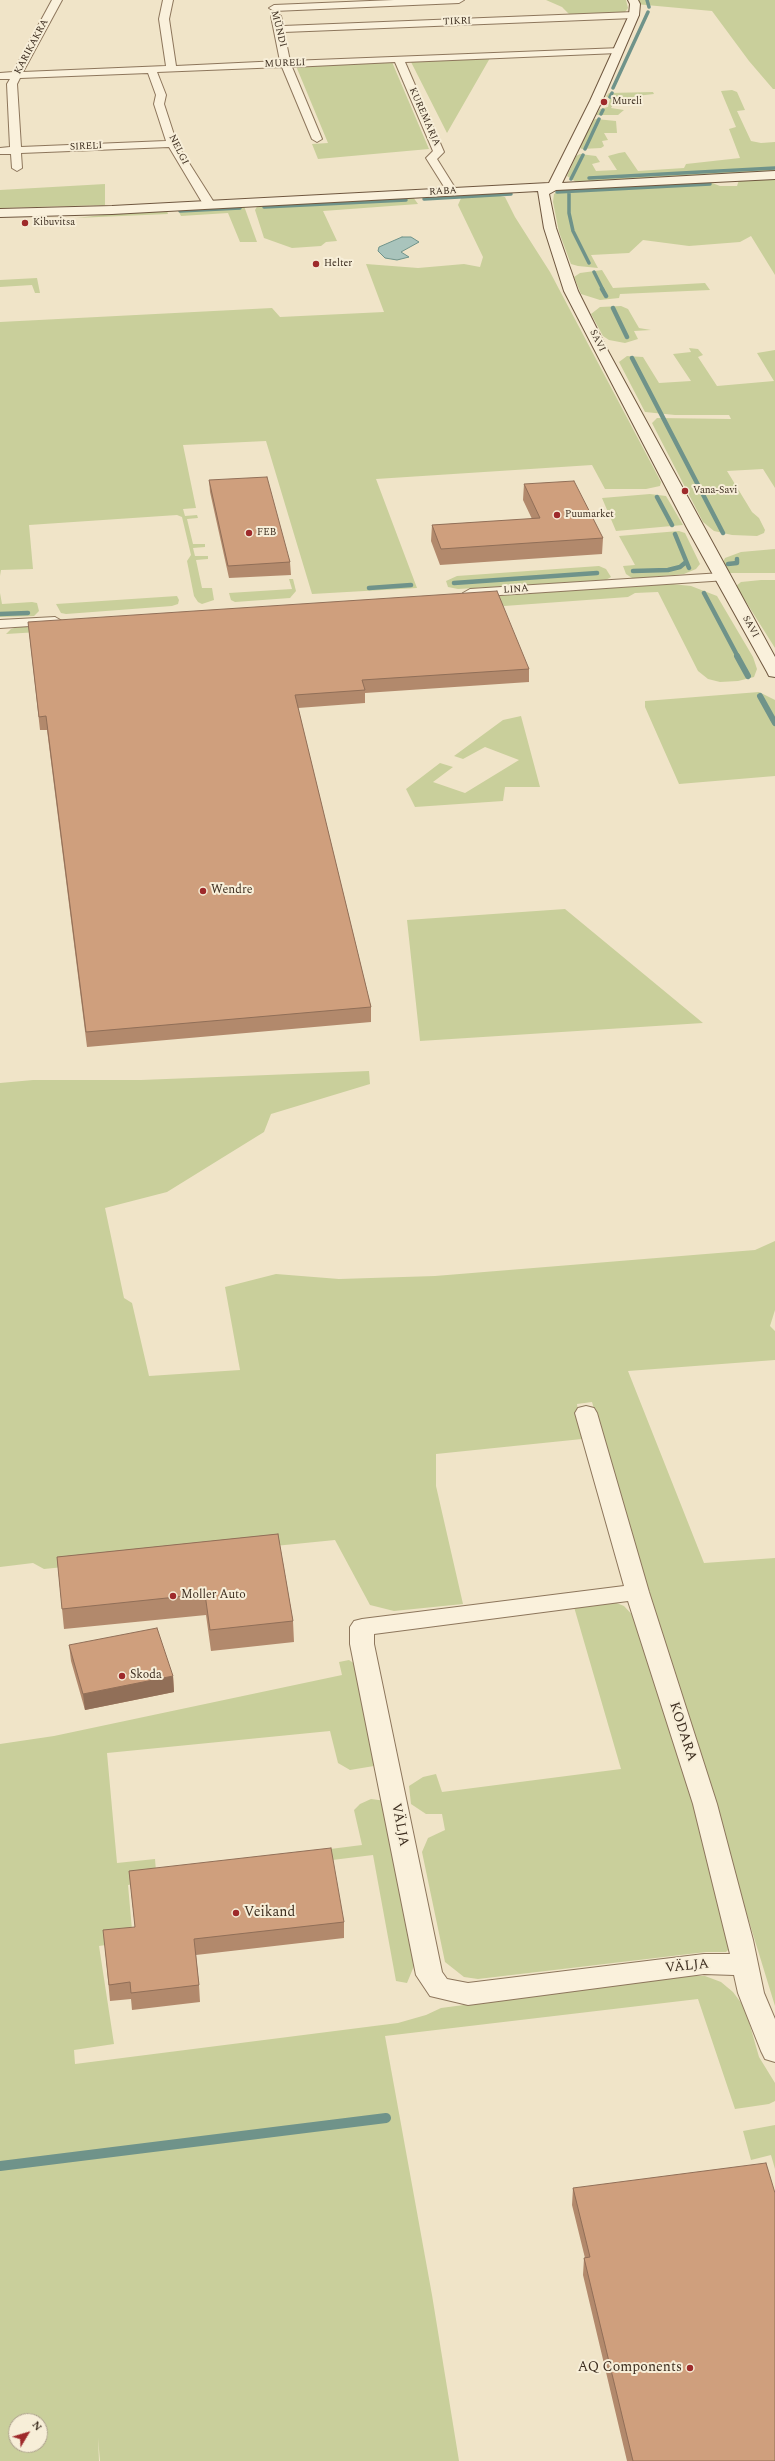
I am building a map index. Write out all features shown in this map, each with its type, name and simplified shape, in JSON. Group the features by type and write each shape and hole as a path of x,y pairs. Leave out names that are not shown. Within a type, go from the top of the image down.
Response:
{"street":[{"name":"KARIKAKRA","path":"17,168 12,84 57,0"},
{"path":"168,0 164,19 171,68"},
{"path":"271,4 458,0"},
{"name":"SAVI","path":"633,0 635,4 634,14 618,50 554,186 543,193 556,250 572,290 722,577 775,672"},
{"name":"MÜNDI","path":"271,4 280,29 286,64 317,139"},
{"name":"TIKRI","path":"280,29 634,14"},
{"name":"MURELI","path":"0,76 618,50"},
{"name":"KUREMARJA","path":"398,59 440,152 431,158 452,191"},
{"name":"NELGI","path":"152,70 161,94 159,104 172,144 209,204"},
{"name":"SIRELI","path":"0,151 172,144"},
{"name":"RABA","path":"0,219 209,204 775,175"},
{"name":"RABA","path":"0,213 112,210"},
{"name":"LINA","path":"456,594 722,577"},
{"path":"0,624 71,620"},
{"name":"KODARA","path":"586,1413 637,1592 705,1804 751,1993 775,2051"},
{"name":"VÄLJA","path":"637,1592 362,1627 362,1644 429,1975 439,1988 468,1994 704,1964 745,1965"}],"green space":[{"path":"546,0 626,0 628,8 625,12 571,16 562,7"},
{"path":"633,0 775,0 775,89 773,89 749,61 712,11 635,4"},
{"path":"490,58 447,133 411,62"},
{"path":"392,62 429,149 318,159 312,144 328,143 296,66"},
{"path":"732,90 737,92 745,110 737,111 751,141 761,143 775,142 775,172 590,182 576,182 567,176 576,156 580,154 596,156 600,162 592,164 596,171 617,170 608,156 625,152 638,171 684,168 686,164 740,158 729,129 736,127 721,91"},
{"path":"653,92 654,94 617,99 611,108 624,110 618,115 596,115 600,109 608,107 610,99 606,96 609,93"},
{"path":"592,120 616,121 617,133 604,133 608,140 602,141 604,146 601,148 580,148"},
{"path":"775,179 775,275 751,236 740,242 689,246 643,240 629,253 591,255 598,268 571,264 559,232 553,202 554,194 560,189 707,181 720,186 737,186 739,180"},
{"path":"105,184 105,205 0,208 0,190"},
{"path":"485,193 505,197 515,217 550,272 661,482 660,486 646,489 605,489 592,465 376,479 417,588 312,594 266,441 183,445 196,508 183,509 185,516 197,515 198,518 187,519 193,544 205,544 205,547 193,548 195,556 208,556 208,559 196,560 202,588 212,588 214,600 202,604 198,602 194,596 187,561 191,555 182,517 177,515 29,525 33,569 1,570 0,576 0,322 272,308 280,317 384,312 366,264 418,268 464,264 480,267 483,257 458,205 462,196"},
{"path":"413,197 418,204 323,211 337,241 326,242 321,246 292,248 264,238 255,210 258,205"},
{"path":"244,206 257,242 240,242 228,213 181,216 178,210"},
{"path":"156,209 167,211 168,214 76,218"},
{"path":"602,270 613,288 705,283 710,290 620,294 619,298 600,300 581,294 574,277 580,273"},
{"path":"37,278 40,293 35,293 32,285 0,287 0,280"},
{"path":"621,306 628,309 639,328 651,330 634,331 638,339 625,343 609,340 603,336 591,314 600,307"},
{"path":"689,348 698,349 703,355 698,357 717,386 774,381 757,353 775,350 775,488 763,469 727,471 752,512 759,518 765,530 764,533 757,536 732,535 714,531 703,522 652,423 657,418 731,419 729,415 675,415 645,412 619,362 627,356 643,357 659,383 691,381 673,354 691,352"},
{"path":"650,494 666,496 683,525 616,531 602,498"},
{"path":"679,531 685,533 700,564 696,569 684,574 641,578 632,578 626,574 623,566 635,565 619,536"},
{"path":"775,549 775,573 729,573 723,562 725,558 741,552"},
{"path":"599,566 606,569 611,577 606,580 458,589 448,587 446,581 457,576"},
{"path":"289,579 293,579 296,591 290,598 235,602 231,600 229,593 292,589"},
{"path":"775,580 775,648 736,586 741,582"},
{"path":"672,584 691,586 717,596 753,657 757,669 754,677 738,681 720,682 708,679 698,671 658,592 635,593 628,597 504,606 497,604 6,634 11,629 18,627"},
{"path":"0,593 2,604 32,602 37,603 39,611 34,616 0,617"},
{"path":"177,596 179,600 178,604 172,606 66,614 61,613 56,604"},
{"path":"759,692 775,700 775,776 679,784 645,707 645,701"},
{"path":"521,716 540,787 505,787 503,801 415,807 406,789 440,763 453,767 433,782 465,793 519,760 485,747 463,759 454,756 503,720"},
{"path":"565,909 703,1023 420,1041 407,920"},
{"path":"369,1071 370,1084 271,1114 264,1132 167,1192 105,1208 124,1298 132,1303 149,1376 240,1370 225,1287 276,1274 339,1279 435,1276 755,1250 775,1241 775,1310 770,1326 775,1331 775,1360 628,1371 704,1563 775,1558 775,2006 648,1592 592,1402 577,1404 582,1439 436,1454 436,1486 463,1604 394,1611 370,1605 335,1540 44,1569 33,1563 0,1567 0,1083 33,1080 141,1080"},
{"path":"614,1602 624,1606 637,1620 699,1807 735,1943 726,1952 706,1952 478,1979 464,1977 445,1962 422,1852 428,1838 445,1830 442,1814 426,1814 411,1804 409,1786 423,1777 436,1774 442,1792 621,1769 574,1607"},
{"path":"349,1660 355,1664 360,1676 374,1766 350,1770 338,1763 330,1731 107,1753 117,1863 155,1859 156,1871 362,1845 354,1810 360,1804 371,1799 386,1801 414,1966 407,1983 396,1981 373,1855 128,1885 133,1941 99,1946 114,2044 74,2050 75,2064 398,2023 426,2015 441,2008 684,1976 705,1976 721,1982 733,1992 745,2008 759,2057 775,2083 775,2101 769,2104 735,2109 698,1999 385,2036 432,2295 459,2461 100,2461 98,2438 99,2461 0,2461 0,1744 54,1736 342,1675 339,1662"},
{"path":"775,2125 775,2169 771,2155 751,2160 743,2131"}],"water":[{"path":"402,237 411,237 419,242 401,252 409,257 397,260 385,258 378,251 379,247"}],"building":[{"name":"FEB","path":"267,477 290,562 228,566 209,480"},
{"path":"574,481 603,538 441,549 432,525 540,518 524,484"},
{"name":"Wendre","path":"497,591 529,669 362,680 365,690 295,695 371,1007 86,1032 46,716 39,717 28,622"},
{"name":"Moller Auto","path":"278,1534 293,1621 210,1630 205,1594 62,1609 57,1557"},
{"name":"Skoda","path":"157,1628 173,1676 83,1694 69,1645"},
{"name":"Veikand","path":"331,1848 344,1922 194,1939 199,1985 131,1993 130,1982 109,1985 103,1930 135,1927 129,1871"},
{"name":"AQ Components","path":"766,2163 775,2193 775,2461 633,2461 584,2258 590,2257 573,2188"}],"waterway":[{"path":"647,0 649,7"},
{"path":"613,88 648,12"},
{"path":"610,97 612,93"},
{"path":"601,114 603,110"},
{"path":"585,149 599,119"},
{"path":"571,179 583,155"},
{"path":"589,178 775,168"},
{"path":"557,192 710,184"},
{"path":"569,192 569,213 573,231 589,263"},
{"path":"424,199 511,194"},
{"path":"264,207 406,200"},
{"path":"180,211 240,208"},
{"path":"594,272 603,290"},
{"path":"602,289 606,296"},
{"path":"613,308 627,337"},
{"path":"632,358 723,533"},
{"path":"657,497 672,525"},
{"path":"675,534 689,568"},
{"path":"728,564 737,563 737,559"},
{"path":"633,571 668,570 680,567 686,562"},
{"path":"454,583 597,573"},
{"path":"369,588 411,585"},
{"path":"704,593 738,657"},
{"path":"0,614 28,613"},
{"path":"737,656 748,676"},
{"path":"760,696 775,723"},
{"path":"0,2166 386,2118"}],"place":[{"name":"Mureli","path":"604,102"},
{"name":"Kibuvitsa","path":"25,223"},
{"name":"Helter","path":"316,264"},
{"name":"Vana-Savi","path":"685,491"},
{"name":"Puumarket","path":"557,515"},
{"name":"FEB","path":"249,533"},
{"name":"Wendre","path":"203,891"},
{"name":"Moller Auto","path":"173,1596"},
{"name":"Skoda","path":"122,1676"},
{"name":"Veikand","path":"236,1913"},
{"name":"AQ Components","path":"690,2368"}]}
